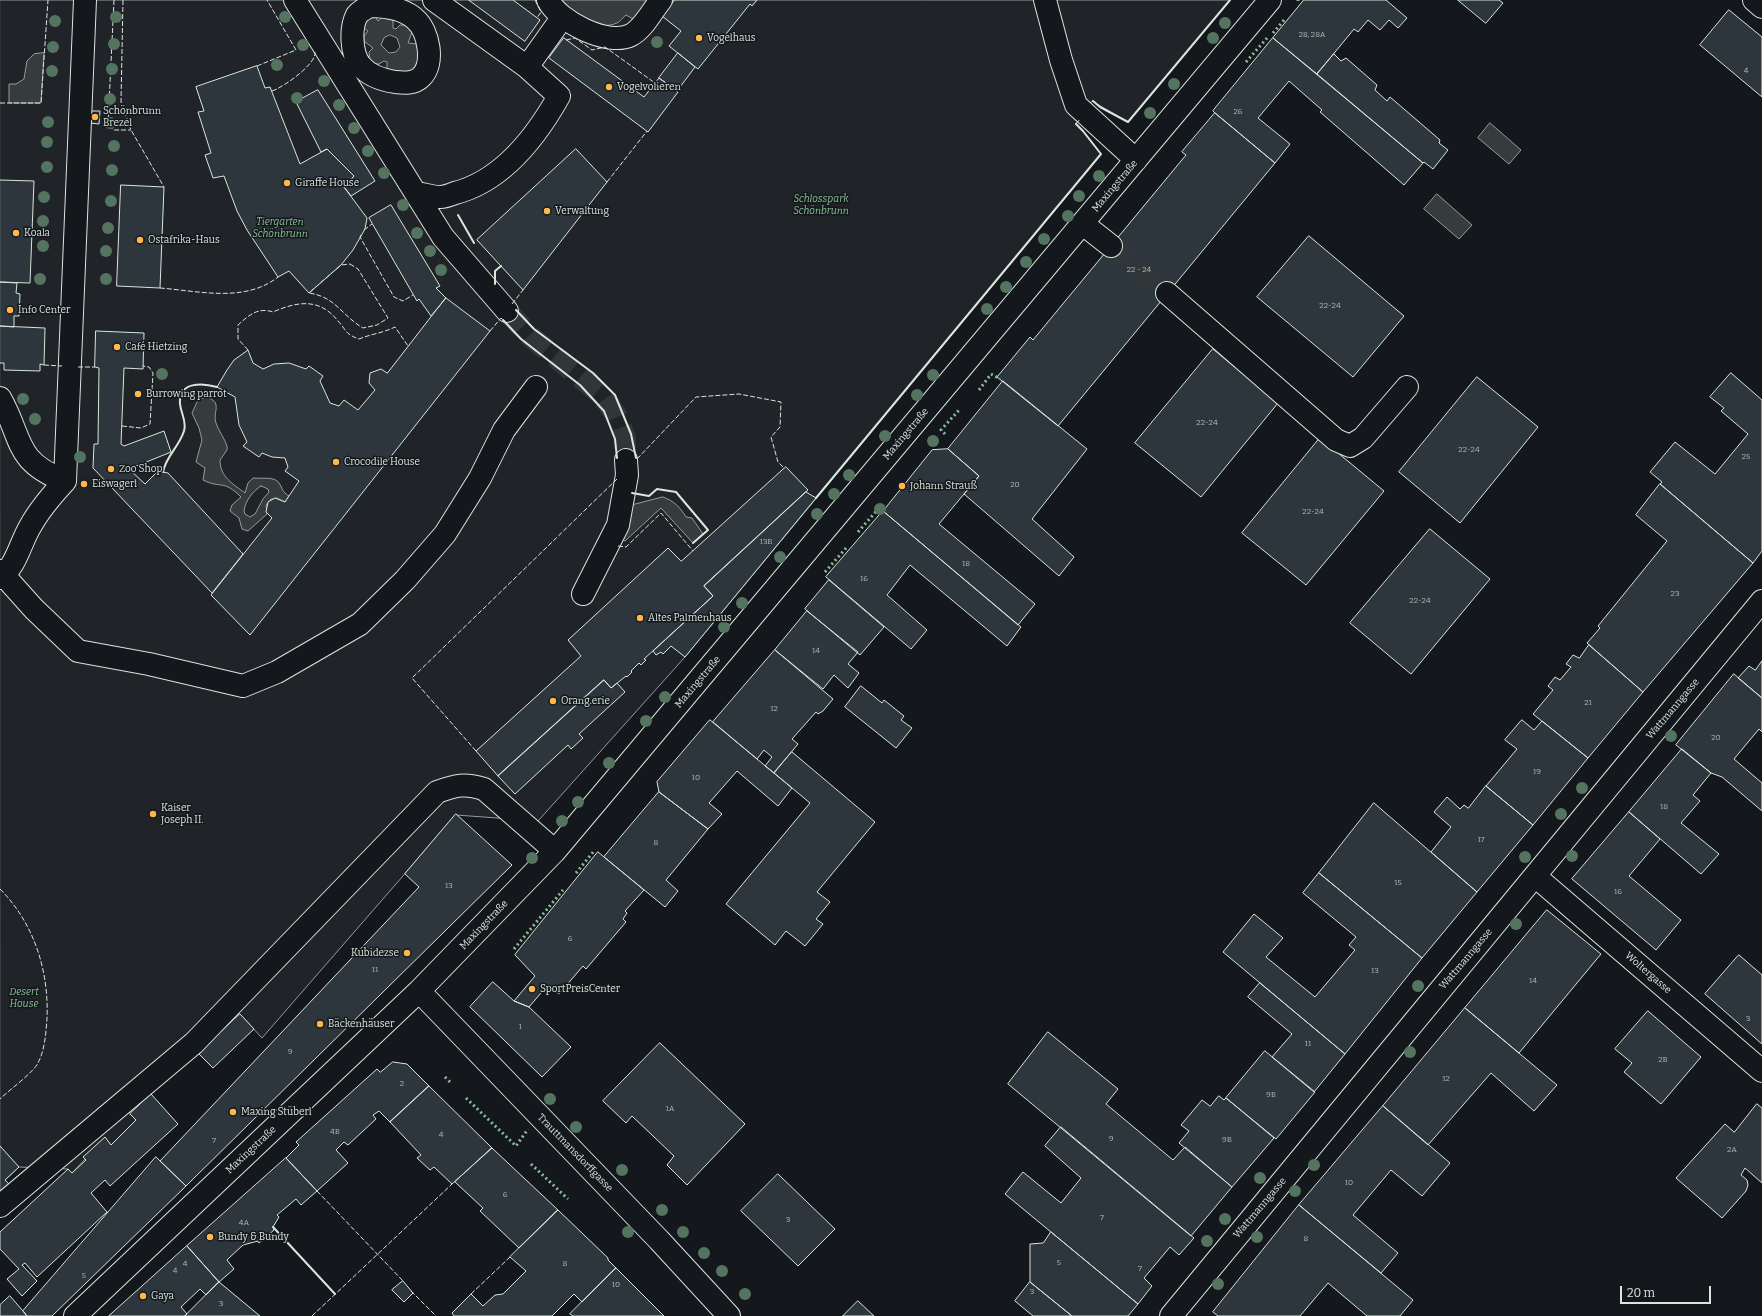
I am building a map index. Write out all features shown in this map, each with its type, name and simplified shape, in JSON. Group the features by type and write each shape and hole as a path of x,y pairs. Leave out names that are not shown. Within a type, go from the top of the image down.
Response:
{"street":[{"path":"85,0 65,482 48,501 32,523 12,565 1,575 78,651 143,663 243,686 277,672 360,624 405,580 445,534 480,478 504,430 536,387"},
{"path":"295,0 443,237 507,311"},
{"path":"415,19 430,0"},
{"path":"416,193 441,197 468,190 485,181 506,165 537,132 559,96 527,67 434,0"},
{"path":"548,0 550,6 562,18 580,28 606,37 622,38 636,31 661,0"},
{"path":"1044,0 1061,60 1076,105 1136,160"},
{"name":"Maxingstraße","path":"75,1316 419,991 555,851 1270,0"},
{"path":"1754,0 1762,7"},
{"path":"369,6 385,6 415,19 423,30 428,43 429,56 426,70 422,77 414,82 390,81 375,77 360,65 355,56 353,35 357,15 369,6"},
{"path":"527,67 562,18"},
{"path":"342,76 360,65"},
{"path":"1083,224 1111,246"},
{"path":"1167,293 1336,440 1350,446 1363,438 1407,387"},
{"path":"0,398 26,455 48,475 65,482"},
{"path":"583,594 618,525 627,475 626,460"},
{"name":"Wattmanngasse","path":"1170,1316 1762,601"},
{"path":"0,1206 194,1043 437,792 452,787 470,785 484,789 555,851"},
{"name":"Woltergasse","path":"1535,876 1762,1071"},
{"name":"Trauttmansdorffgasse","path":"419,991 659,1240 729,1316"}],"green space":[{"path":"0,0 1230,0 1128,122 1092,101 1076,124 1101,154 685,657 538,821 456,815 262,1038 240,1014 151,1094 136,1120 111,1145 105,1138 72,1173 68,1169 19,1167 5,1180 9,1184 0,1193"}],"shaded area":[{"path":"562,0 648,0 633,19 626,15 617,23 602,25 579,16"},
{"path":"375,16 378,21 383,17 393,20 393,28 396,29 400,25 406,25 412,32 408,43 417,44 419,53 417,56 419,58 414,73 395,73 387,69 387,62 384,61 376,64 370,60 369,52 373,48 364,41 364,36 368,31 362,26 364,19","holes":["390,35 397,38 400,47 396,52 389,53 381,45 384,38"]},
{"path":"44,53 41,103 9,103 9,84 16,84 24,79 27,61 34,54"},
{"path":"1490,123 1521,150 1509,164 1478,138"},
{"path":"1437,194 1472,225 1459,239 1424,209"},
{"path":"206,397 215,402 216,423 227,446 227,450 220,460 221,466 222,471 228,480 245,493 248,483 253,478 274,479 289,496 285,502 277,498 271,499 266,505 267,514 248,531 242,529 239,518 230,511 232,505 241,497 235,491 226,486 209,483 203,480 205,468 196,462 202,440 199,428 192,413 198,400","holes":["261,486 268,489 269,492 263,499 255,514 250,517 245,514 244,511 246,504 252,493"]},
{"path":"663,497 676,505 686,517 692,518 703,534 693,543 661,508 625,541 620,538 629,506"}],"building":[{"path":"469,0 513,0 540,20 525,41"},
{"name":"Vogelhaus","path":"675,0 757,0 752,6 750,4 698,69 669,46 681,31 662,16"},
{"path":"1304,0 1386,0 1407,18 1398,28 1389,20 1380,30 1368,20 1358,32 1354,29 1317,74 1273,38"},
{"path":"1458,0 1499,0 1503,3 1486,23"},
{"path":"1729,10 1762,37 1762,97 1700,45"},
{"name":"Vogelvolieren","path":"564,38 644,97 659,78 678,92 648,132 549,58"},
{"path":"1273,38 1423,163 1404,185 1320,112 1322,110 1289,81 1258,118 1290,144 1275,163 1213,111"},
{"path":"678,53 695,67 677,91 659,78"},
{"path":"1334,54 1341,61 1346,58 1377,85 1375,90 1387,101 1390,97 1440,140 1439,143 1448,150 1433,169 1424,162 1423,163 1317,74"},
{"name":"Giraffe House","path":"257,66 265,88 270,87 300,164 327,149 354,176 344,187 367,218 365,229 353,250 341,265 309,293 289,271 278,277 247,230 237,211 224,176 213,178 205,155 211,153 198,112 204,111 196,87"},
{"path":"318,90 375,181 351,196 344,187 354,176 327,149 321,152 296,102"},
{"name":"Schönbrunn Brezel","path":"91,111 100,111 99,124 90,123"},
{"path":"1215,113 1275,163 1058,426 997,377 1030,337 1033,340 1186,155 1182,152"},
{"name":"Verwaltung","path":"576,149 607,182 523,290 477,240"},
{"name":"Koala","path":"0,180 34,181 30,283 0,282"},
{"name":"Ostafrika-Haus","path":"121,185 164,187 160,288 117,286"},
{"path":"391,205 440,286 436,288 446,298 431,316 419,299 417,301 369,218"},
{"path":"1309,236 1404,316 1353,377 1257,297"},
{"name":"Info Center","path":"0,282 17,283 16,293 20,294 19,316 14,316 14,327 0,326"},
{"name":"Crocodile House","path":"446,298 490,331 250,635 211,595 272,518 266,512 268,502 275,498 285,502 299,481 285,471 288,467 285,458 272,457 262,453 259,457 243,446 247,442 239,425 235,397 217,387 234,360 248,350 253,363 263,369 274,364 289,363 306,369 309,366 323,376 320,381 330,403 339,406 344,400 358,410 375,390 369,383 370,373 381,369 387,373"},
{"path":"0,326 45,328 44,365 40,364 40,371 4,370 4,363 0,363"},
{"path":"96,331 144,333 143,369 124,368 121,444 124,446 164,431 171,452 129,469 145,484 158,471 168,473 243,554 212,593 93,468 94,444 98,444 99,368 95,367"},
{"path":"1213,349 1278,403 1201,497 1135,443"},
{"path":"1731,373 1762,400 1762,551 1753,563 1660,484 1662,482 1650,472 1675,442 1715,474 1748,434 1721,411 1724,408 1710,397"},
{"path":"1477,377 1538,427 1460,523 1399,472"},
{"path":"1003,381 1087,449 1032,519 1074,557 1059,576 964,494 979,476 948,449"},
{"path":"1320,438 1384,491 1306,585 1242,533"},
{"path":"948,449 979,476 939,524 1035,604 1018,625 883,511 932,450"},
{"name":"Altes Palmenhaus","path":"786,467 808,490 704,586 713,596 644,659 646,660 641,665 639,663 627,677 626,676 611,688 604,680 498,776 476,751 581,656 568,640 668,548 681,561"},
{"path":"1660,484 1753,563 1643,692 1587,643 1600,628 1598,626 1667,541 1636,515"},
{"path":"806,492 816,498 685,657 671,646 663,654 661,652 656,655 653,651 713,596 704,586"},
{"path":"883,511 1021,627 1007,646 910,565 887,595 927,630 911,649 826,577"},
{"path":"1430,529 1490,579 1411,674 1350,623"},
{"path":"829,580 884,627 860,655 805,609"},
{"path":"807,611 858,652 848,664 859,673 848,688 834,675 823,689 775,650"},
{"path":"1589,645 1643,692 1588,758 1533,714 1553,690 1548,686 1555,677 1560,680 1571,667 1566,664 1573,655 1579,658"},
{"path":"775,650 833,699 823,711 818,714 816,712 792,739 798,744 774,773 765,766 772,757 764,750 757,759 713,722"},
{"path":"1762,661 1762,698 1738,678 1749,666 1755,670"},
{"path":"1734,674 1762,698 1762,732 1759,729 1734,759 1762,783 1762,811 1722,777 1711,773 1676,745"},
{"path":"604,680 611,688 617,683 625,692 579,734 583,738 571,749 568,745 515,794 498,776"},
{"path":"861,686 882,703 884,700 904,716 901,720 912,728 896,748 845,707"},
{"path":"710,720 792,788 778,806 737,771 709,803 722,814 708,829 659,792 657,782"},
{"path":"1522,720 1534,730 1542,721 1588,758 1533,825 1486,786 1517,749 1505,740"},
{"path":"1682,749 1711,773 1693,795 1700,801 1681,823 1719,854 1701,874 1629,812"},
{"path":"792,752 875,822 817,892 830,902 816,919 823,924 805,946 786,931 775,945 726,904 810,803 774,773"},
{"path":"1486,786 1533,825 1477,892 1431,852 1451,827 1434,812 1447,797 1460,809 1464,805 1468,808"},
{"path":"659,792 708,829 666,880 678,891 665,907 604,857"},
{"path":"1374,803 1477,892 1422,958 1319,873"},
{"path":"1629,812 1660,839 1629,876 1681,920 1656,950 1572,879"},
{"name":"Bäckenhäuser","path":"456,814 512,865 186,1186 160,1161 419,887 405,874"},
{"path":"598,852 644,890 625,911 627,913 623,919 626,922 586,969 583,966 559,994 547,986 529,1007 514,1001 535,976 515,955"},
{"path":"1319,873 1422,958 1345,1054 1223,952 1254,914 1283,938 1266,957 1315,997 1355,950 1349,945 1356,937 1303,893"},
{"path":"1547,910 1601,954 1519,1053 1465,1008"},
{"path":"1739,955 1762,975 1762,1044 1705,994"},
{"path":"493,982 514,1001 529,1007 571,1047 542,1077 470,1007"},
{"path":"1260,983 1345,1054 1314,1092 1272,1057 1292,1034 1248,997"},
{"path":"1465,1008 1557,1085 1534,1111 1491,1073 1428,1145 1383,1106"},
{"path":"1648,1011 1701,1057 1661,1104 1624,1072 1632,1063 1615,1049"},
{"path":"240,1014 254,1029 213,1068 198,1053"},
{"path":"1048,1032 1118,1089 1106,1104 1173,1160 1185,1147 1232,1187 1191,1236 1008,1084"},
{"path":"660,1043 745,1124 687,1185 667,1165 674,1156 632,1116 626,1123 603,1101"},
{"path":"1265,1051 1315,1092 1276,1139 1226,1098"},
{"path":"393,1062 407,1064 429,1086 390,1122 379,1111 373,1115 376,1119 348,1145 344,1142 336,1150 348,1163 317,1191 286,1158 299,1145 296,1142 377,1069 380,1072"},
{"path":"429,1086 492,1148 452,1184 434,1167 430,1170 417,1158 421,1155 390,1122"},
{"path":"151,1094 178,1124 110,1186 105,1180 91,1193 107,1212 37,1277 25,1263 22,1265 37,1281 22,1296 7,1279 19,1269 0,1249 0,1232 68,1169 72,1173 86,1160 83,1157 105,1137 111,1145 136,1120 130,1114"},
{"path":"1219,1096 1224,1100 1226,1098 1274,1138 1232,1187 1179,1143 1189,1131 1181,1125 1202,1100 1210,1106"},
{"path":"1757,1104 1762,1108 1762,1183 1745,1168 1741,1175 1747,1180 1748,1185 1746,1191 1722,1218 1676,1178 1725,1124 1734,1132"},
{"path":"1383,1106 1450,1163 1422,1196 1391,1170 1353,1215 1398,1253 1381,1273 1299,1205"},
{"path":"1061,1127 1194,1238 1179,1255 1170,1247 1144,1278 1152,1286 1138,1304 1005,1194 1023,1172 1061,1203 1081,1178 1045,1146"},
{"path":"0,1146 19,1167 5,1180 9,1184 0,1193"},
{"path":"492,1148 558,1210 519,1248 480,1211 483,1208 455,1182"},
{"path":"156,1157 186,1186 52,1316 27,1316 23,1311"},
{"path":"286,1158 317,1191 301,1205 296,1199 277,1215 279,1217 273,1227 274,1230 259,1243 258,1241 243,1245 229,1258 227,1260 234,1269 219,1282 187,1246"},
{"path":"778,1174 835,1229 798,1266 741,1211"},
{"path":"1299,1205 1413,1300 1400,1316 1367,1316 1328,1283 1300,1316 1218,1316 1213,1312"},
{"path":"558,1210 608,1258 608,1260 616,1268 582,1302 574,1294 552,1316 454,1316 452,1313 471,1294 483,1306 495,1295 503,1294 526,1271 510,1257"},
{"path":"1051,1232 1138,1304 1128,1316 1072,1316 1030,1282 1030,1244 1043,1243"},
{"path":"187,1246 219,1282 206,1295 200,1289 181,1307 187,1314 185,1316 109,1316"},
{"path":"616,1268 664,1316 573,1316 570,1314"},
{"path":"403,1281 413,1293 404,1302 392,1290"},
{"path":"219,1282 260,1316 185,1316"},
{"path":"1030,1282 1072,1316 1033,1316 1015,1301"},
{"path":"10,1296 27,1316 0,1316 0,1305"},
{"path":"858,1301 874,1316 843,1316"}],"tunnel":[{"path":"1111,246 1167,293"},
{"path":"507,311 531,337 602,395 616,415 625,438 626,460"}],"hedge":[{"path":"1273,33 1285,19"},
{"path":"1246,62 1267,38"},
{"path":"979,390 991,374 1000,379"},
{"path":"945,434 941,430 959,410"},
{"path":"858,532 879,508"},
{"path":"825,572 846,548"},
{"path":"576,873 594,851"},
{"path":"514,949 563,890"},
{"path":"445,1077 452,1084"},
{"path":"466,1098 516,1146 528,1129"},
{"path":"531,1164 568,1199"}],"fence":[{"path":"0,103 41,103 48,0"},
{"path":"114,0 108,125 114,130 131,130"},
{"path":"123,0 121,102 131,130 164,187"},
{"path":"257,66 296,50 267,0"},
{"path":"535,0 541,12 537,18"},
{"path":"566,40 575,38 592,50 605,47 655,83"},
{"path":"272,91 291,81 305,69 311,63 315,52"},
{"path":"1076,124 1080,119"},
{"path":"607,182 647,131"},
{"path":"364,230 372,224"},
{"path":"361,235 360,237 394,297 403,301 413,295"},
{"path":"350,264 358,269 388,318 377,325 363,328 326,298 309,293 341,265 350,264"},
{"path":"160,288 206,293 236,293 265,285 278,277"},
{"path":"512,304 523,290"},
{"path":"248,350 238,339 238,325 242,321 258,311 273,312 282,308 300,304 316,305 324,308 349,334 359,339 395,327 408,346"},
{"path":"516,310 534,329 544,336"},
{"path":"490,331 501,318 521,339 533,348"},
{"path":"44,365 62,366"},
{"path":"122,426 141,428 150,424 153,373 149,367 143,366"},
{"path":"78,367 95,367"},
{"path":"637,459 696,397 739,394 781,402 780,427 771,437 778,462 784,468"},
{"path":"476,751 412,678 617,479"},
{"path":"618,546 626,547 661,513 693,551"},
{"path":"0,889 12,902 30,932 42,965 47,1000 46,1035 44,1047 38,1063 0,1099"},
{"path":"312,1316 452,1184"},
{"path":"317,1191 404,1282"},
{"path":"471,1294 510,1257"},
{"path":"411,1291 436,1316"}],"wall":[{"path":"1093,101 1100,107 1128,122 1230,0"},
{"path":"816,498 1101,154 1076,124"},
{"path":"458,215 474,243"},
{"path":"495,284 495,271 501,266"},
{"path":"516,310 534,329 593,373 615,395 631,434 636,458"},
{"path":"503,320 521,339 580,385 604,411 615,439 617,458"},
{"path":"163,472 167,461 182,437 185,427 180,404 180,397 183,391 192,385 217,387"},
{"path":"632,493 649,496 657,489 676,492 708,530 693,543"},
{"path":"273,1227 335,1294"}],"place":[{"name":"Vogelhaus","path":"699,38"},
{"name":"Vogelvolieren","path":"609,87"},
{"name":"Schönbrunn Brezel","path":"95,117"},
{"name":"Giraffe House","path":"287,183"},
{"name":"Verwaltung","path":"547,211"},
{"name":"Koala","path":"16,233"},
{"name":"Ostafrika-Haus","path":"140,240"},
{"name":"Info Center","path":"10,310"},
{"name":"Café Hietzing","path":"117,347"},
{"name":"Burrowing parrot","path":"138,394"},
{"name":"Crocodile House","path":"336,462"},
{"name":"Zoo Shop","path":"111,469"},
{"name":"Eiswagerl","path":"84,484"},
{"name":"Johann Strauß","path":"902,486"},
{"name":"Altes Palmenhaus","path":"640,618"},
{"name":"Orang.erie","path":"553,701"},
{"name":"Kaiser Joseph II.","path":"153,814"},
{"name":"Kubidezse","path":"407,953"},
{"name":"SportPreisCenter","path":"532,989"},
{"name":"Bäckenhäuser","path":"320,1024"},
{"name":"Maxing Stüberl","path":"233,1112"},
{"name":"Bundy & Bundy","path":"210,1237"},
{"name":"Gaya","path":"143,1296"}],"park label":[{"name":"Schlosspark Schönbrunn","path":"821,204"},
{"name":"Tiergarten Schönbrunn","path":"280,228"},
{"name":"Desert House","path":"24,998"}]}
